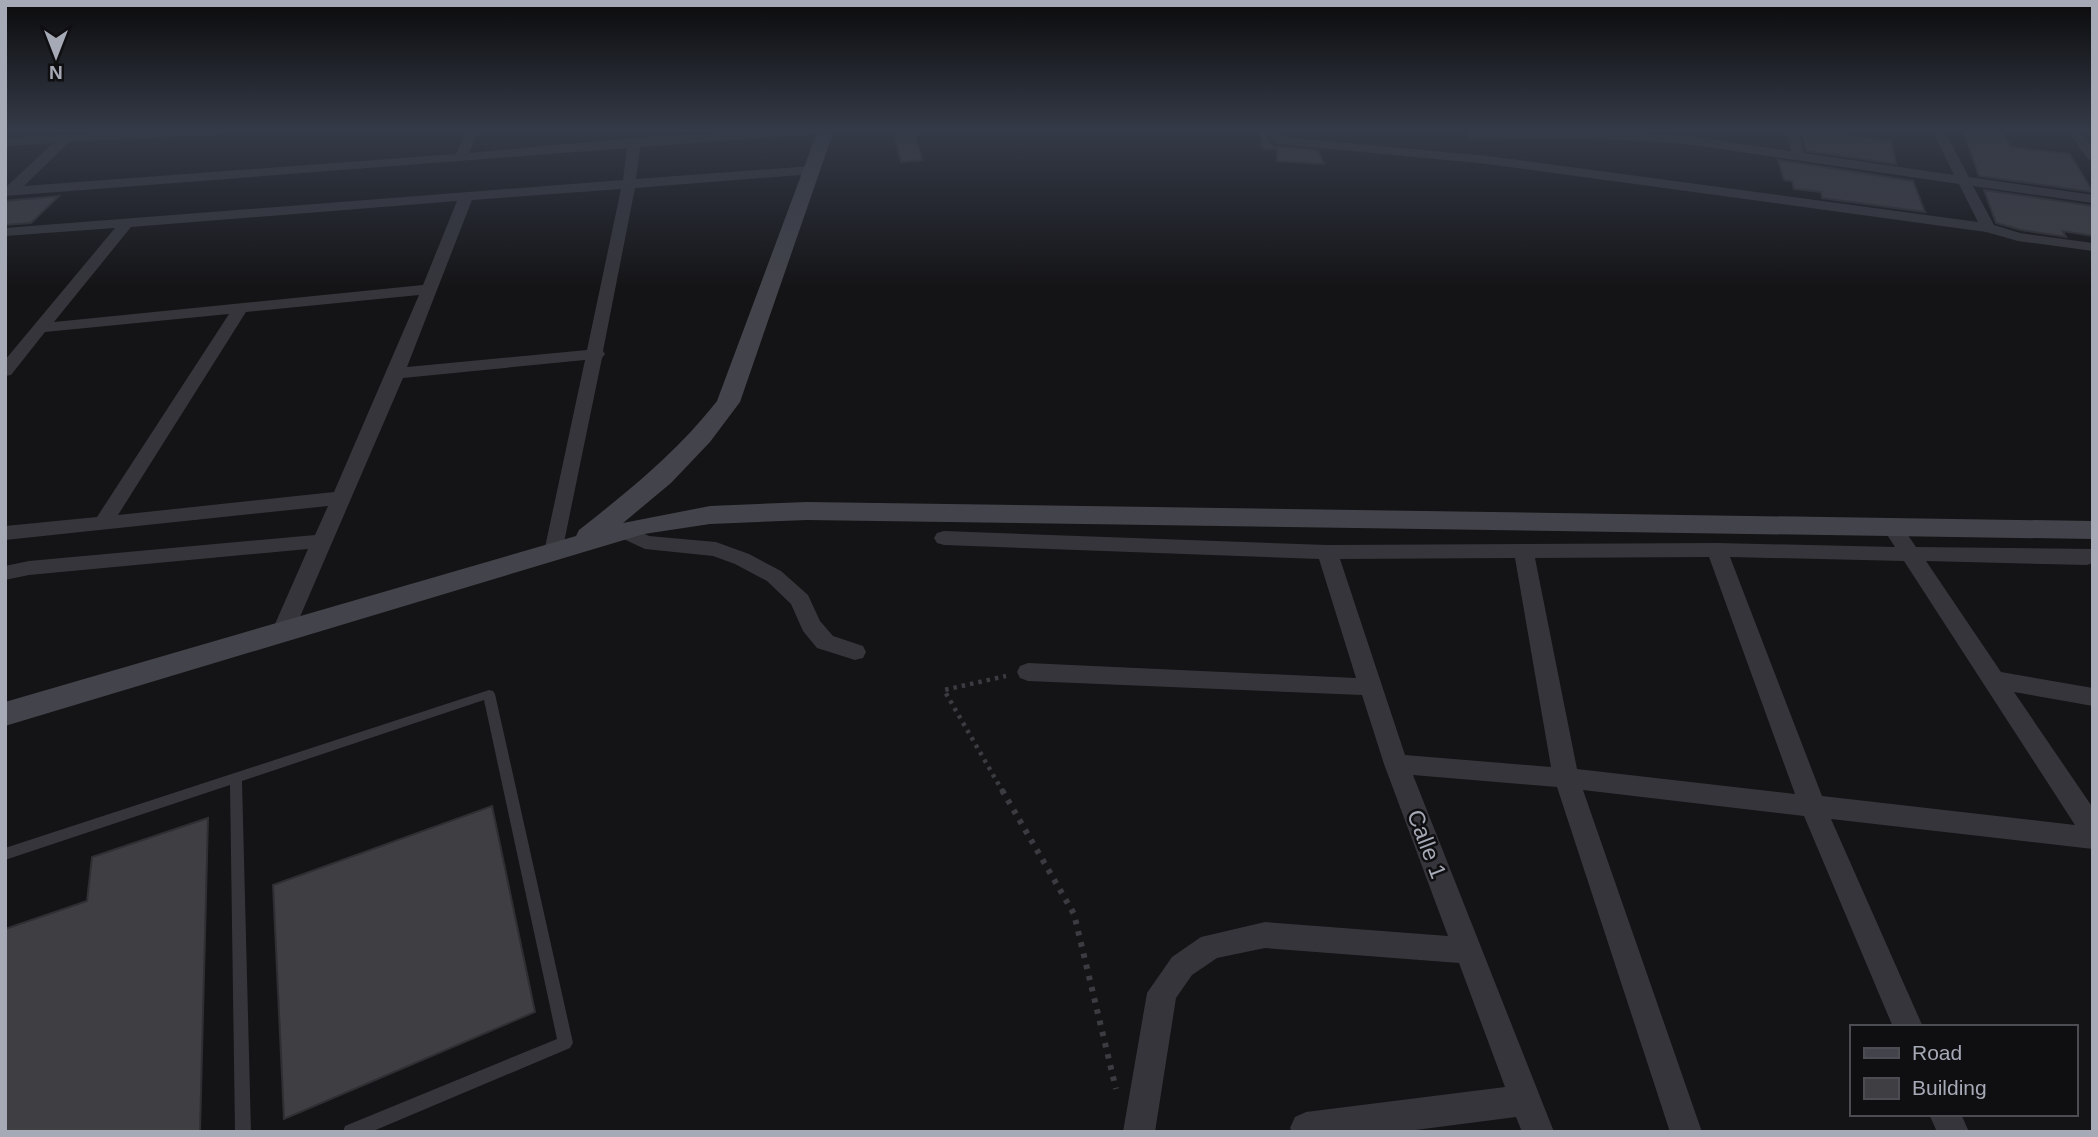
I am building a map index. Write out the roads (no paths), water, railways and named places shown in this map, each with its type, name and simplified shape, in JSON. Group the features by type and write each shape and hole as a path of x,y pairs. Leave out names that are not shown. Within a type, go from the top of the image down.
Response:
{"street":[{"path":"8,192 120,183"},
{"path":"5,232 641,183"},
{"path":"566,549 662,477 701,437 728,402 807,183"},
{"path":"1658,183 1988,228 2018,237 2093,247"},
{"path":"1964,183 1988,228"},
{"path":"1971,183 2093,199"},
{"path":"566,549 595,355 629,184"},
{"path":"282,632 396,373 466,197"},
{"path":"5,371 127,222"},
{"path":"40,328 429,289"},
{"path":"103,523 241,307"},
{"path":"396,373 595,355"},
{"path":"5,533 341,498"},
{"path":"5,714 625,531 709,515 807,511 2093,530"},
{"path":"1892,527 2093,830"},
{"path":"625,531 645,542 716,550 742,559 774,576 800,600 811,625 825,642 855,652"},
{"path":"944,538 1327,552 1717,550 1912,556 2093,556"},
{"path":"5,573 29,568 323,541"},
{"path":"1717,550 1812,804 1907,1025"},
{"name":"Calle 1","path":"1327,552 1396,764 1538,1132"},
{"path":"1524,553 1566,778 1686,1132"},
{"path":"1028,671 1371,687"},
{"path":"1994,680 2093,697"},
{"path":"1396,764 1566,778 1812,804 2093,838"},
{"path":"1139,1132 1162,993 1182,965 1210,946 1265,934 1468,951"},
{"path":"1306,1128 1525,1100"},
{"path":"1946,1116 1953,1132"}],"lane":[{"path":"5,854 489,694 565,1043 351,1132"},
{"path":"236,778 243,1132"}]}
